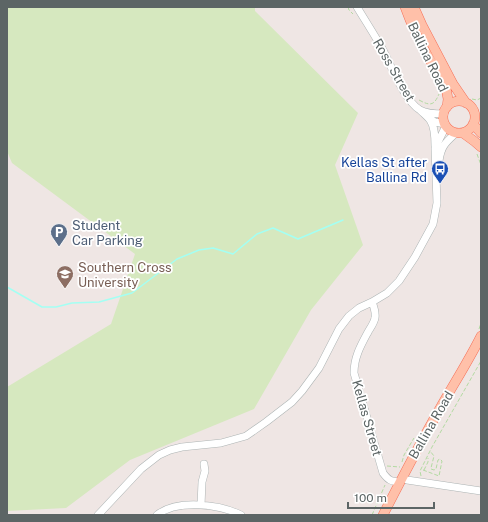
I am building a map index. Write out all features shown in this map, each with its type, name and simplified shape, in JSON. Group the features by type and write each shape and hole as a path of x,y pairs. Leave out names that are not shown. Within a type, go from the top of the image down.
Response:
{"main road":[{"name":"Ballina Road","path":"405,7 421,44 446,88 448,96 445,111"},
{"name":"Ballina Road","path":"414,7 453,84 473,107"},
{"path":"478,149 474,141 452,131 446,125 444,119 445,111 451,104 456,102 473,107 476,122 481,133"},
{"path":"459,133 469,129 476,122"},
{"name":"Ballina Road","path":"390,515 404,481 440,408 471,357 481,336"},
{"name":"Ballina Road","path":"383,515 481,349"}],"street":[{"name":"Ross Street","path":"357,7 384,52 408,98 413,104 420,110 430,113 445,111"},
{"path":"420,110 435,122 446,125 435,148"},
{"path":"98,515 141,469 159,454 182,446 221,443 246,436 292,402 319,368 339,329 349,316 359,308 387,293 399,281 433,224 437,210 434,128 430,119"},
{"path":"437,179 439,157 442,148 446,142 459,133"},
{"name":"Kellas Street","path":"372,302 375,317 359,349 354,365 354,373 383,473 390,481 404,481"},
{"path":"201,505 202,482 205,471 204,464"},
{"path":"404,481 481,491"},
{"path":"157,515 168,509 190,505 222,508 231,513 240,515"}],"path":[{"path":"417,99 427,104 432,104 436,101 441,92"},
{"path":"478,149 481,164"},
{"path":"420,482 420,471 432,447 481,361"},
{"path":"427,458 428,462 424,470 438,476 442,461 439,459 435,470 431,470 434,456 430,452"},
{"path":"380,464 400,467"},
{"path":"372,515 386,483"}],"green space":[{"path":"7,7 255,7 255,11 358,113 335,165 363,245 311,310 254,409 130,460 66,508 7,511 7,387 111,324 135,254 12,163 7,151"}],"waterway":[{"path":"7,287 42,307 56,307 72,303 99,302 132,293 177,259 199,250 213,248 233,254 257,234 273,228 298,239 343,220"}],"place":[{"name":"Kellas St after Ballina Rd","path":"440,184"},
{"name":"Student Car Parking","path":"59,247"},
{"name":"Southern Cross University","path":"65,289"}]}
